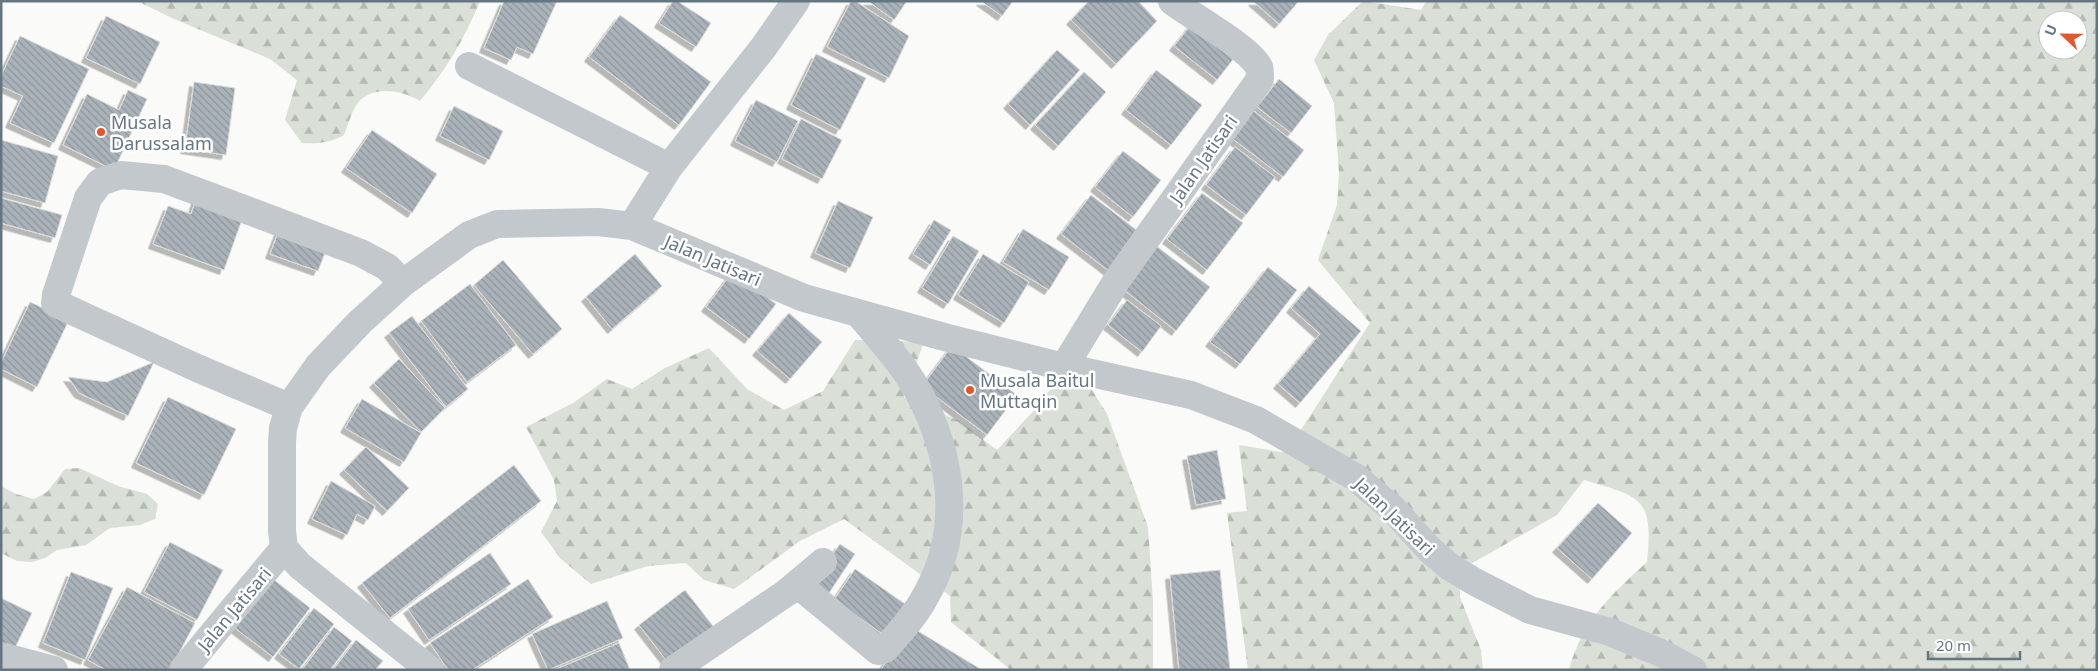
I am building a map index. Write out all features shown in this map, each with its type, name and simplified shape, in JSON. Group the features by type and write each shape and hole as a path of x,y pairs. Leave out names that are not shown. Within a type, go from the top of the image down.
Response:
{"street":[{"path":"632,226 669,167 763,48 796,1"},
{"name":"Jalan Jatisari","path":"1064,367 1117,280 1260,79 1260,69 1225,36 1172,1"},
{"path":"469,66 669,167"},
{"path":"402,283 386,267 361,253 164,179 121,175 100,182 88,198 55,303 288,407 282,442 282,531 284,548 300,566 430,670"},
{"name":"Jalan Jatisari","path":"288,407 318,366 360,322 402,283 469,235 497,224 598,222 632,226 804,298 1064,367 1191,395 1256,420 1355,477 1392,508 1430,550 1450,567 1475,582 1530,610 1610,632 1663,654 1693,670"},
{"path":"797,584 878,651 886,649 920,605 940,566 949,522 948,473 935,428 918,392 895,356 859,314"},
{"name":"Jalan Jatisari","path":"183,670 284,548"},
{"path":"673,670 797,584 824,562"},
{"path":"1,656 54,670"}],"green space":[{"path":"137,1 480,1 454,53 420,101 394,92 375,92 360,101 354,109 344,135 323,142 302,143 285,120 297,80 270,59 172,18"},
{"path":"1363,1 1421,10 1426,1 2097,1 2097,670 1569,670 1582,637 1599,610 1647,562 1649,540 1645,512 1639,503 1630,496 1584,480 1557,515 1460,570 1460,597 1481,650 1483,670 1248,670 1227,513 1247,511 1239,445 1286,453 1370,323 1318,260 1337,205 1339,173 1334,103 1314,60 1328,35"},
{"path":"855,340 924,342 904,397 959,421 997,450 1038,406 1062,373 1090,387 1107,414 1148,527 1153,602 1153,670 1011,670 951,622 950,596 844,519 800,541 734,589 704,580 686,563 648,566 591,584 561,559 541,532 557,501 554,480 526,427 573,403 607,379 632,389 665,368 709,348 747,389 784,410 823,391"},
{"path":"79,468 118,486 147,494 158,504 155,519 140,525 110,528 86,545 57,550 45,558 32,562 17,561 1,553 1,486 16,494 34,499 47,492 65,469"}],"building":[{"path":"504,1 557,1 533,54 517,47 511,60 484,48"},
{"path":"673,1 677,1 711,23 696,47 659,23"},
{"path":"851,1 855,1 909,36 889,78 827,47"},
{"path":"868,1 907,1 894,20"},
{"path":"981,1 1013,1 1002,16"},
{"path":"1089,1 1138,1 1157,21 1116,64 1071,20"},
{"path":"1253,1 1299,1 1279,24"},
{"path":"620,15 711,82 679,125 589,57"},
{"path":"106,16 160,42 140,84 86,58"},
{"path":"1195,20 1238,53 1217,80 1174,46"},
{"path":"20,36 89,69 54,143 10,123 23,96 1,86 1,76"},
{"path":"1057,50 1080,70 1030,125 1008,104"},
{"path":"816,54 866,78 840,130 791,105"},
{"path":"1156,70 1202,105 1171,145 1126,110"},
{"path":"1084,72 1106,92 1058,146 1035,125"},
{"path":"1279,79 1312,106 1291,133 1257,107"},
{"path":"194,82 235,88 226,155 185,149"},
{"name":"Musala Darussalam","path":"128,90 147,99 114,170 63,145 87,94 119,110"},
{"path":"756,100 798,121 777,162 735,141"},
{"path":"1246,105 1304,150 1283,177 1225,133"},
{"path":"454,106 503,131 489,160 440,136"},
{"path":"801,119 842,140 822,179 782,159"},
{"path":"372,130 437,174 412,213 346,168"},
{"path":"1,140 58,156 45,203 1,191"},
{"path":"1235,147 1275,177 1246,215 1206,185"},
{"path":"1123,151 1161,180 1133,217 1095,187"},
{"path":"1202,193 1243,223 1207,270 1167,239"},
{"path":"198,194 245,211 224,270 153,244 168,206 191,214"},
{"path":"1091,195 1139,232 1109,271 1061,234"},
{"path":"1,198 62,215 55,238 1,223"},
{"path":"838,201 873,217 850,268 815,253"},
{"path":"934,220 951,230 930,265 913,254"},
{"path":"280,228 328,245 318,271 270,254"},
{"path":"1023,229 1069,257 1049,290 1003,262"},
{"path":"953,236 979,251 948,304 922,288"},
{"path":"1151,242 1210,287 1176,331 1118,285"},
{"path":"635,254 662,286 612,329 586,297"},
{"path":"983,254 1029,282 1004,323 958,295"},
{"path":"503,260 562,329 533,354 474,285"},
{"path":"1268,267 1297,290 1240,364 1210,342"},
{"path":"733,271 776,304 749,339 706,307"},
{"path":"470,284 516,345 467,382 421,321"},
{"path":"1309,286 1361,331 1300,403 1278,384 1320,334 1291,308"},
{"path":"1127,300 1161,326 1142,352 1108,325"},
{"path":"30,302 69,320 37,387 1,369 1,363"},
{"path":"789,313 822,342 790,379 757,351"},
{"path":"412,316 468,389 446,407 389,333"},
{"name":"Musala Baitul Muttaqin","path":"952,346 1017,395 987,435 922,386"},
{"path":"399,359 445,408 421,432 374,383"},
{"path":"154,362 128,416 79,393 68,377 107,382"},
{"path":"168,397 236,429 204,495 136,463"},
{"path":"362,399 421,433 404,462 345,428"},
{"path":"366,447 409,488 387,511 344,470"},
{"path":"1217,450 1226,499 1196,505 1187,456"},
{"path":"514,465 541,501 390,618 362,583"},
{"path":"331,481 375,506 368,520 357,514 347,535 312,519"},
{"path":"1598,503 1632,533 1592,579 1557,548"},
{"path":"170,542 223,570 197,620 144,592"},
{"path":"840,544 855,554 829,593 813,583"},
{"path":"490,553 511,584 429,640 408,609"},
{"path":"855,569 905,604 884,635 834,600"},
{"path":"1220,570 1230,670 1179,670 1170,575"},
{"path":"71,572 113,588 85,660 43,643"},
{"path":"273,579 310,608 273,657 235,628"},
{"path":"528,579 553,617 472,670 448,670 430,643"},
{"path":"127,587 195,623 170,670 106,670 88,660"},
{"path":"685,590 716,630 670,665 639,625"},
{"path":"1,598 32,613 11,656 1,652"},
{"path":"607,601 623,638 548,670 532,634"},
{"path":"314,608 334,624 299,669 279,654"},
{"path":"908,625 982,670 881,670"},
{"path":"334,627 352,641 330,670 302,670"},
{"path":"356,640 383,661 375,670 333,670"},
{"path":"619,643 630,670 554,670"}],"place":[{"name":"Musala Darussalam","path":"101,132"},
{"name":"Musala Baitul Muttaqin","path":"970,390"}]}
